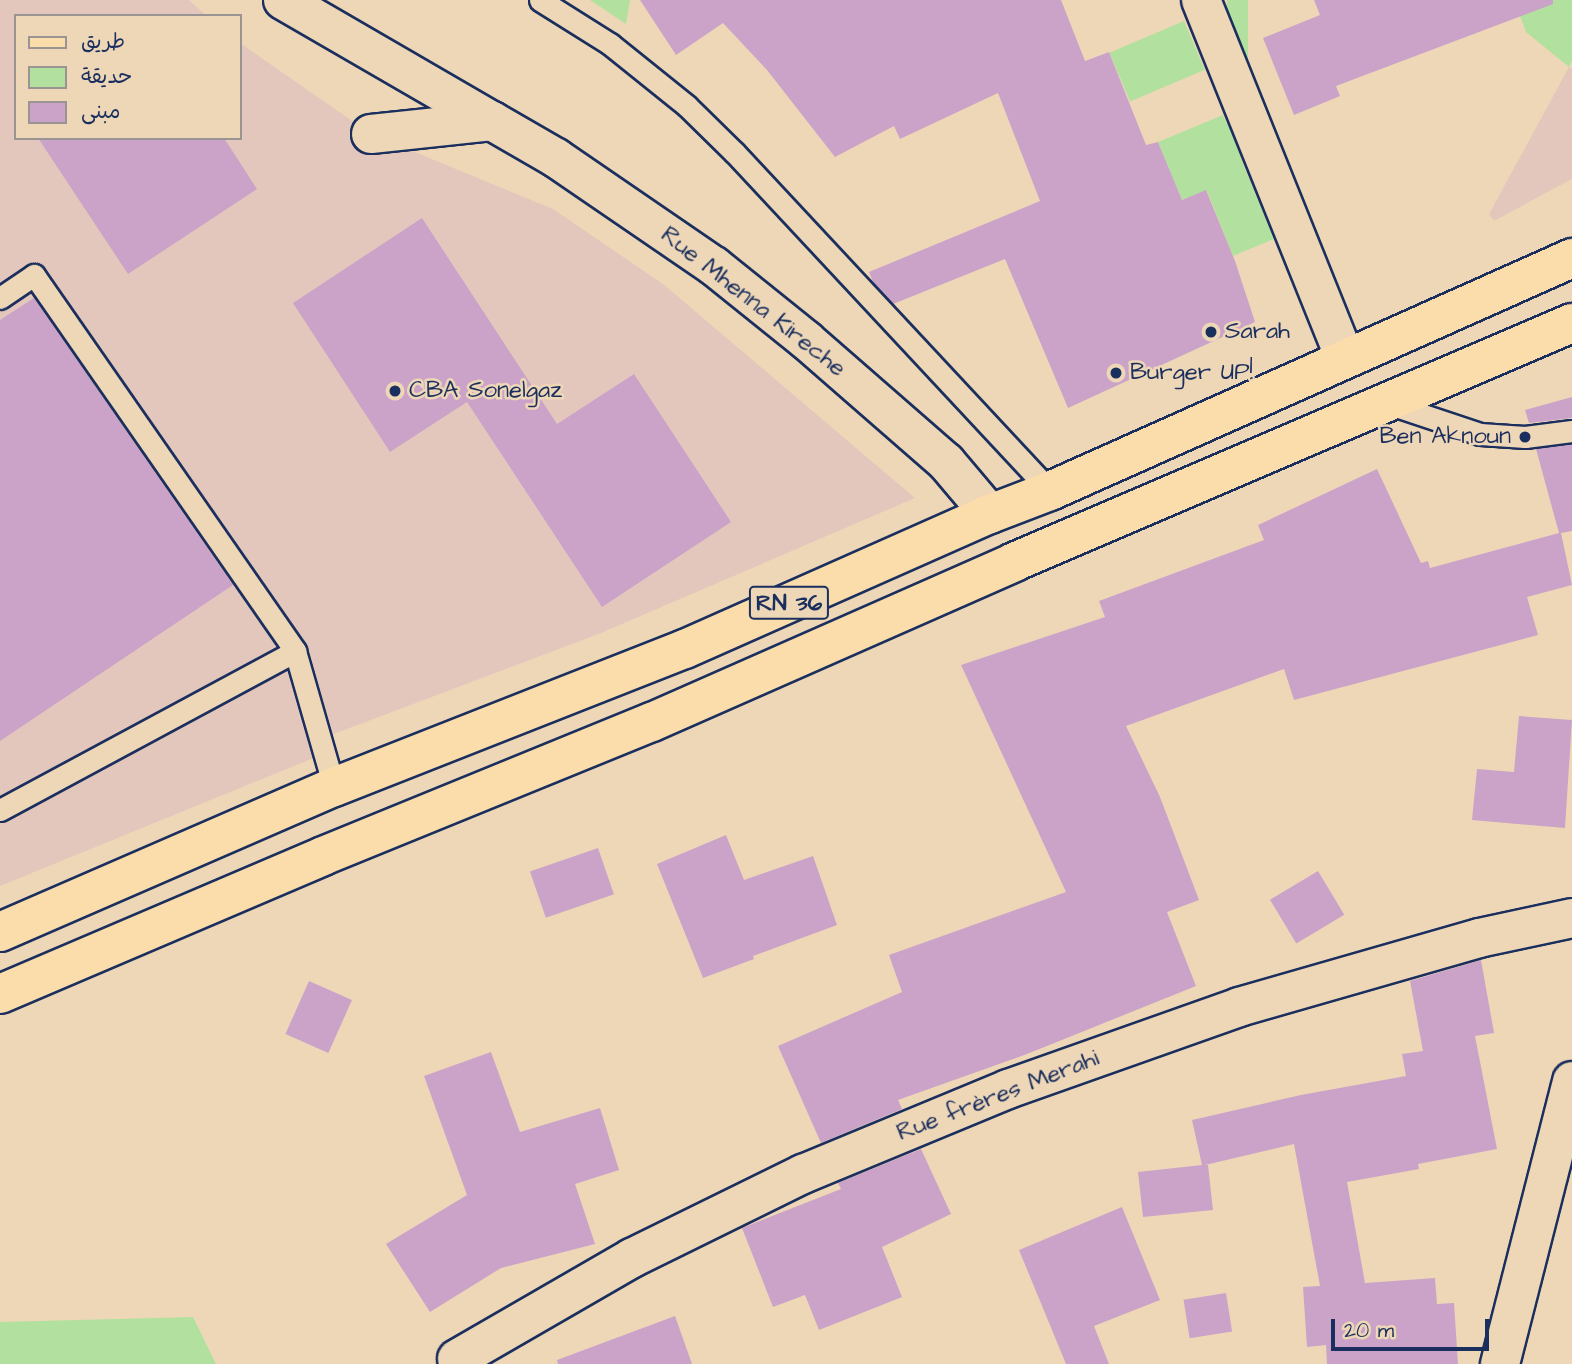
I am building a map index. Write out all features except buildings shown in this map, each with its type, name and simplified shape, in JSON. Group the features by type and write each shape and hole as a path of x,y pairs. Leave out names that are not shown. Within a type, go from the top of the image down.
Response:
{"main road":[{"name":"RN 36","path":"0,932 334,787 685,649 990,513 1050,491 1572,258"},
{"name":"RN 36","path":"0,994 323,856 652,722 1014,562 1572,323"}],"street":[{"name":"Rue Mhenna Kireche","path":"283,0 556,158 714,266 903,421 946,462 990,513"},
{"path":"1201,0 1345,358"},
{"path":"371,134 492,121"},
{"name":"Rue frères Merahi","path":"457,1359 632,1258 803,1174 1008,1088 1239,1007 1479,937 1572,918"},
{"path":"1500,1364 1572,1081"}],"lane":[{"path":"540,0 610,44 687,106 735,153 1050,491"},
{"path":"0,298 34,275 295,651 334,787"},
{"path":"1387,404 1480,434 1525,437 1572,431"},
{"path":"0,810 295,651"}],"shaded area":[{"name":"CBA Sonelgaz","path":"0,0 189,0 205,14 14,14 14,140 242,140 242,44 371,134 553,209 663,284 915,498 601,633 331,735 326,753 0,886"},
{"path":"1569,67 1572,69 1572,179 1494,221 1489,214"}],"green space":[{"path":"590,0 630,0 626,24"},
{"path":"1227,0 1248,0 1248,157 1227,157"},
{"path":"1514,0 1572,0 1572,61 1569,67 1526,32"},
{"path":"1184,21 1205,70 1130,101 1109,53"},
{"path":"1223,115 1274,239 1233,256 1207,191 1182,200 1158,142"},
{"path":"193,1317 216,1364 0,1364 0,1322"}],"place":[{"name":"Sarah","path":"1211,332"},
{"name":"Burger UP!","path":"1116,373"},
{"name":"CBA Sonelgaz","path":"395,391"},
{"name":"Ben Aknoun","path":"1525,437"}]}
